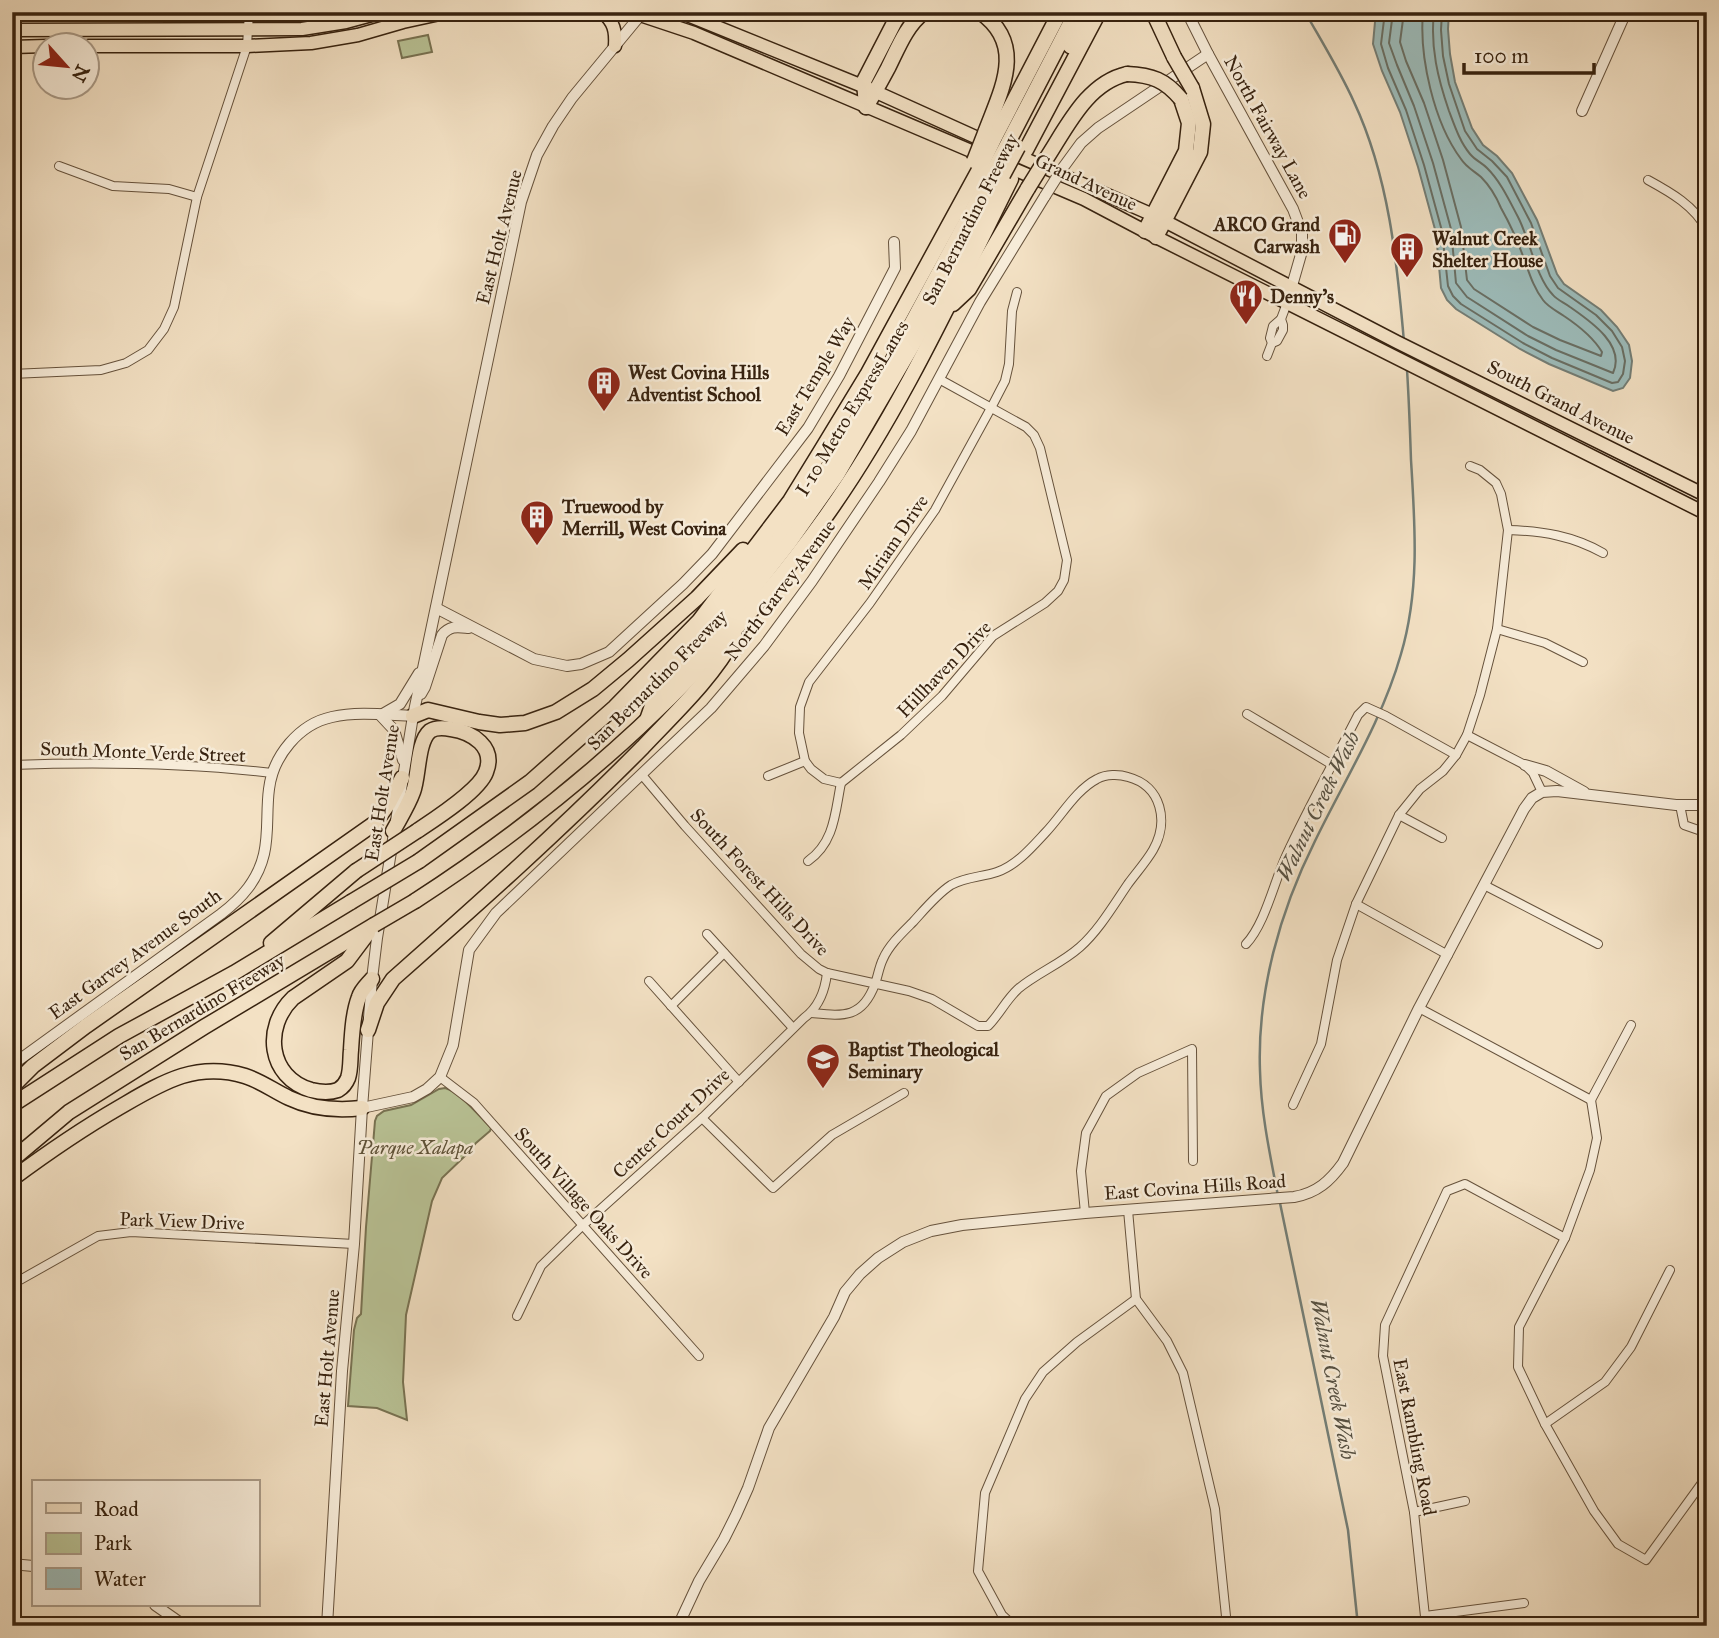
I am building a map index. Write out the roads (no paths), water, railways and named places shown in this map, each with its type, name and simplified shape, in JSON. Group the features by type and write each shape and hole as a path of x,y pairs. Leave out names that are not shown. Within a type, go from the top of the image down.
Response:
{"highway":[{"path":"870,90 864,81 901,12"},
{"path":"866,107 870,90 906,31 924,12"},
{"path":"980,12 1000,31 1006,45 1006,142"},
{"name":"San Bernardino Freeway","path":"12,1160 69,1112 462,871 591,772 646,721 744,621 827,515 907,384 944,313 992,171 1060,12"},
{"path":"992,171 1076,12"},
{"path":"1006,142 1088,12"},
{"name":"San Bernardino Freeway","path":"1006,142 1099,12"},
{"path":"1153,12 1192,88 1203,124 1200,152 1158,218"},
{"path":"944,313 969,289 1046,159 1087,99 1106,81 1127,74 1151,76 1172,89 1181,99 1189,123 1186,151 1151,234"},
{"name":"San Bernardino Freeway","path":"12,1105 119,1036 234,973 419,861 530,782 615,707 699,621 790,501 867,374 968,192 992,171"},
{"name":"I-10 Metro ExpressLanes","path":"624,698 646,689 689,647 731,598 820,480 881,380 992,171"},
{"name":"I-10 Metro ExpressLanes","path":"646,721 655,697 709,642 750,593 837,475 925,324 961,252 992,171"},
{"path":"413,716 428,710 500,725 525,723 556,712 593,689 697,598 790,501"},
{"path":"368,1030 377,1003 393,979 613,777 723,659 744,621"},
{"path":"234,973 356,871 456,803 485,775 488,764 486,750 478,738 466,732 441,728 430,731 423,743 414,791 393,831"},
{"path":"12,1087 33,1066 86,1026 375,823 389,803 403,771"},
{"path":"372,979 359,994 352,1032 349,1073 344,1085 335,1091 317,1091 304,1087 286,1074 277,1060 273,1041 276,1023 285,1006 347,961 374,925"},
{"path":"12,1179 80,1130 148,1091 194,1073 216,1071 252,1078 302,1104 315,1107 345,1110 362,1108"}],"main road":[{"path":"12,30 302,29 346,22 383,12"},
{"path":"102,46 311,43 358,35 402,17 449,12"},
{"path":"602,12 613,22 615,46"},
{"name":"Grand Avenue","path":"680,12 870,90 1158,218 1397,342"},
{"name":"Grand Avenue","path":"637,13 694,33 1084,199 1401,359"},
{"path":"12,47 32,47"},
{"name":"South Grand Avenue","path":"1397,342 1707,496"},
{"name":"South Grand Avenue","path":"1401,359 1707,514"}],"street":[{"path":"12,374 102,370 126,363 148,349 164,329 174,307 197,197 247,46 249,12"},
{"name":"North Fairway Lane","path":"1187,12 1293,209 1302,233 1302,251 1287,303"},
{"path":"1581,111 1626,12"},
{"name":"East Holt Avenue","path":"327,1626 342,1371 354,1244 372,979 413,716 521,202 537,155 554,126 637,13"},
{"name":"North Garvey Avenue","path":"440,1077 453,1045 469,950 496,913 711,708 764,646 879,482 911,431 980,302 1080,144 1098,128 1208,54"},
{"path":"59,166 113,186 169,189 197,197"},
{"path":"1648,180 1670,192 1690,208 1707,230"},
{"name":"East Temple Way","path":"436,608 534,659 567,666 581,664 609,652 712,555 808,428 848,361 895,268 894,242"},
{"name":"Miriam Drive","path":"805,761 799,733 800,706 808,682 870,603 935,510 991,408 1005,381 1009,364 1012,311 1017,292"},
{"path":"1267,356 1272,342 1277,341 1283,330 1281,319 1287,303"},
{"name":"Hillhaven Drive","path":"841,783 901,735 934,704 993,636 1045,603 1058,592 1064,580 1067,560 1040,448 1034,435 1026,427 939,379"},
{"path":"1293,1105 1321,1044 1337,960 1356,904 1399,815 1420,789 1443,771 1455,755 1467,735 1477,708 1497,629 1508,530 1502,494 1496,483 1480,470 1470,466"},
{"path":"1508,530 1530,531 1576,540 1603,553"},
{"path":"416,701 425,687 446,630 452,627 477,629"},
{"path":"1497,629 1545,643 1583,662"},
{"path":"403,771 394,730 380,715 400,704 423,667"},
{"path":"1245,944 1256,930 1285,857 1331,764 1358,715 1366,707 1455,755"},
{"path":"1247,714 1331,764"},
{"name":"East Garvey Avenue South","path":"12,1065 245,894 254,881 264,854 272,773 291,741 310,725 334,716 413,716"},
{"path":"1467,735 1525,765 1546,771 1587,794"},
{"path":"768,776 805,761 824,779 841,783 828,841 808,860"},
{"name":"South Monte Verde Street","path":"12,765 103,764 230,768 272,773"},
{"path":"1525,765 1542,792 1557,791 1680,805 1707,805"},
{"name":"South Forest Hills Drive","path":"642,775 801,954 819,969 874,988 909,991 932,999 978,1026 988,1026 1017,990 1082,946 1153,850 1160,833 1161,817 1159,805 1148,786 1138,779 1124,775 1098,778 1078,795 1022,858 996,872 951,885 890,947 882,960 874,988"},
{"name":"East Covina Hills Road","path":"678,1626 736,1515 769,1428 834,1317 845,1292 878,1258 903,1242 931,1231 962,1225 1304,1196 1331,1179 1343,1163 1419,1007 1524,809 1532,798 1542,792"},
{"path":"1680,805 1685,825 1707,833"},
{"path":"1399,815 1442,838"},
{"path":"1484,885 1598,944"},
{"path":"1356,904 1448,955"},
{"path":"707,934 793,1028"},
{"path":"671,1006 724,953"},
{"path":"827,973 824,993 811,1013 838,1015 856,1011 864,1006 874,988"},
{"path":"649,981 739,1082"},
{"path":"1419,1007 1591,1100"},
{"name":"Center Court Drive","path":"517,1316 541,1266 811,1013"},
{"path":"1631,1026 1591,1100 1597,1138 1590,1170 1565,1238 1519,1326 1518,1367 1545,1424 1594,1511 1618,1544 1646,1560 1707,1476"},
{"path":"1085,1213 1081,1171 1086,1133 1106,1096 1138,1073 1192,1049 1193,1161"},
{"path":"362,1108 413,1097 440,1077"},
{"name":"South Village Oaks Drive","path":"440,1077 474,1103 698,1356"},
{"path":"702,1118 773,1188 832,1135 904,1093"},
{"name":"East Rambling Road","path":"1426,1621 1414,1512 1383,1356 1385,1325 1447,1191 1465,1184 1565,1238"},
{"path":"1128,1210 1136,1299 1167,1341 1183,1373 1215,1509 1227,1626"},
{"name":"Park View Drive","path":"20,1280 98,1236 131,1232 354,1244"},
{"path":"1545,1424 1605,1382 1631,1347 1670,1270"},
{"path":"1014,1626 1002,1615 978,1571 985,1493 1025,1399 1043,1373 1077,1342 1136,1299"},
{"path":"1414,1512 1465,1501"},
{"path":"12,1564 32,1566"},
{"path":"1426,1621 1524,1603"},
{"path":"156,1606 185,1626"}],"water":[{"path":"1378,12 1449,12 1450,54 1455,82 1472,128 1483,145 1512,173 1537,220 1557,274 1564,284 1601,310 1629,345 1632,361 1630,378 1623,388 1613,391 1549,364 1456,309 1447,300 1441,288 1436,233 1418,167 1373,44"}],"waterway":[{"name":"Walnut Creek Wash","path":"1305,12 1349,90 1376,160 1390,220 1404,342"},
{"name":"Walnut Creek Wash","path":"1278,1196 1266,1134 1261,1087 1262,1012 1273,953 1291,895 1384,703 1407,630 1415,557 1407,370"},
{"name":"Walnut Creek Wash","path":"1280,1203 1348,1530 1358,1626"}],"place":[{"name":"ARCO Grand Carwash","path":"1345,265"},
{"name":"Walnut Creek Shelter House","path":"1407,279"},
{"name":"Denny's","path":"1246,326"},
{"name":"West Covina Hills Adventist School","path":"604,413"},
{"name":"Truewood by Merrill, West Covina","path":"537,547"},
{"name":"Baptist Theological Seminary","path":"823,1090"}],"park label":[{"name":"Parque Xalapa","path":"415,1147"}]}
